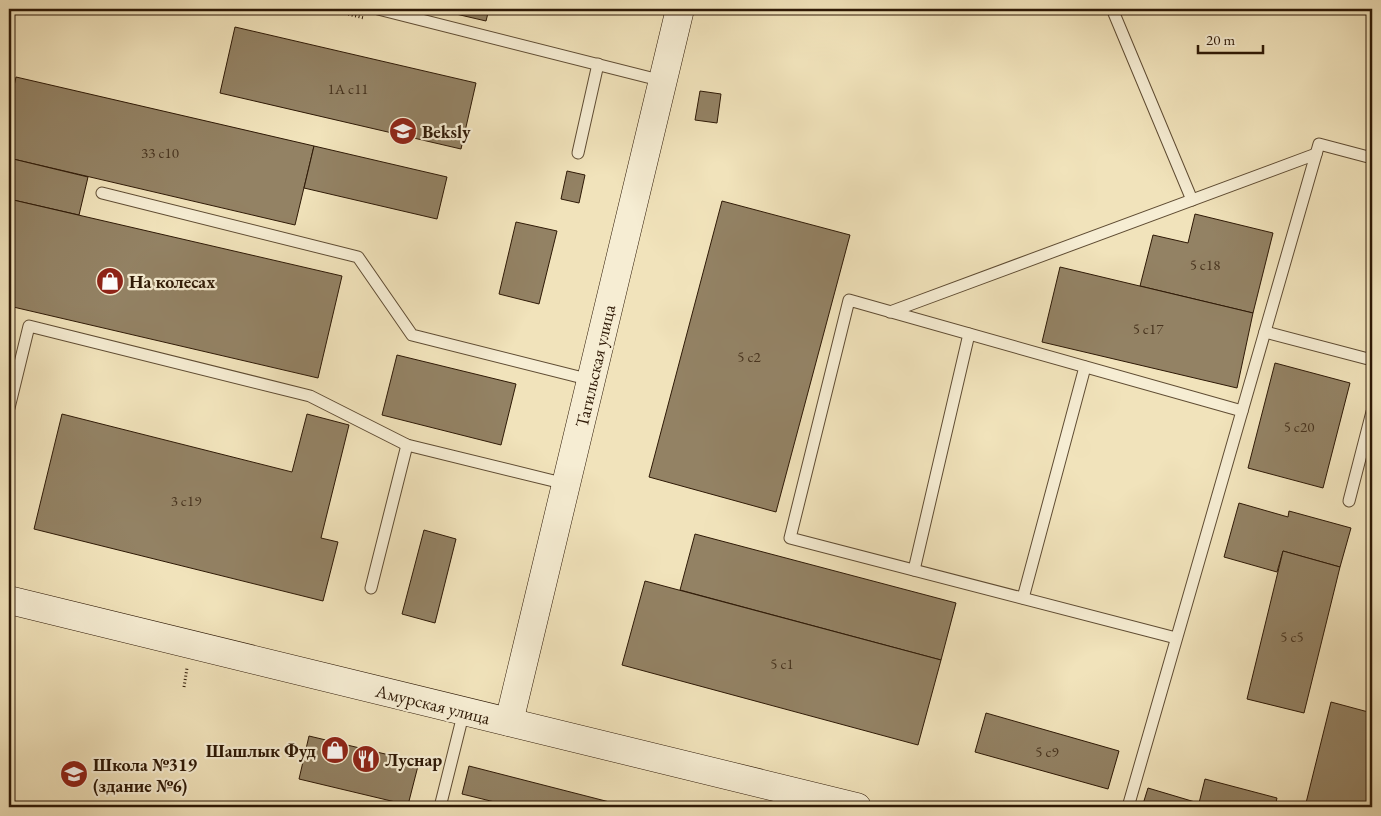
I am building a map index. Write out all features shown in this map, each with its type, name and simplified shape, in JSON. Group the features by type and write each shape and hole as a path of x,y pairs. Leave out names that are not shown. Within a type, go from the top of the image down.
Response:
{"street":[{"name":"Тагильская улица","path":"509,722 680,9"},
{"name":"Амурская улица","path":"9,600 857,807"}],"lane":[{"path":"378,9 663,81"},
{"path":"1113,11 1192,200"},
{"path":"578,153 598,64"},
{"path":"1128,807 1319,144 1372,158"},
{"path":"890,312 1316,154"},
{"path":"102,193 358,256 412,335 591,380"},
{"path":"1176,638 790,538 849,300 1242,412"},
{"path":"9,408 29,326 310,396 407,445 566,484"},
{"path":"1265,332 1372,360"},
{"path":"914,570 969,334"},
{"path":"1023,598 1085,367"},
{"path":"1349,501 1372,412"},
{"path":"371,588 407,445"},
{"path":"440,807 464,711"}],"path":[{"path":"184,687 188,665"}],"building":[{"path":"443,9 489,9 486,21 443,11"},
{"path":"235,27 476,83 461,149 220,93"},
{"path":"16,77 314,146 295,225 9,158 9,108"},
{"path":"700,91 721,94 717,123 695,120"},
{"path":"314,146 447,177 437,219 304,188"},
{"path":"9,158 88,177 79,215 9,199"},
{"path":"567,171 585,175 579,203 561,199"},
{"path":"9,199 342,276 318,378 9,306"},
{"path":"722,201 850,235 776,512 649,477"},
{"path":"1195,214 1273,233 1253,313 1140,286 1153,235 1188,243"},
{"path":"516,222 557,231 539,304 499,294"},
{"path":"1060,267 1253,313 1237,388 1042,342"},
{"path":"397,355 516,384 501,445 382,415"},
{"path":"1275,363 1350,383 1323,488 1248,468"},
{"path":"62,414 292,472 307,414 349,425 321,538 338,542 323,601 34,529"},
{"path":"1239,503 1288,517 1289,511 1351,528 1340,567 1283,551 1277,572 1224,557"},
{"path":"424,530 456,539 435,623 402,614"},
{"path":"695,534 956,603 941,660 680,590"},
{"path":"1283,551 1340,567 1304,713 1247,699"},
{"path":"645,581 941,660 918,745 622,665"},
{"path":"1331,702 1372,713 1372,787 1369,799 1372,800 1372,807 1305,807"},
{"path":"986,713 1119,751 1108,789 975,752"},
{"path":"309,736 419,762 408,805 299,779"},
{"path":"469,766 629,807 515,807 462,794"},
{"path":"1205,779 1277,798 1275,807 1198,807"},
{"path":"1148,788 1195,802 1193,807 1154,807 1143,804"}],"place":[{"name":"Beksly","path":"403,131"},
{"name":"На колесах","path":"110,281"},
{"name":"Шашлык Фуд","path":"335,750"},
{"name":"Луснар","path":"366,759"},
{"name":"Школа №319 (здание №6)","path":"74,774"}]}
